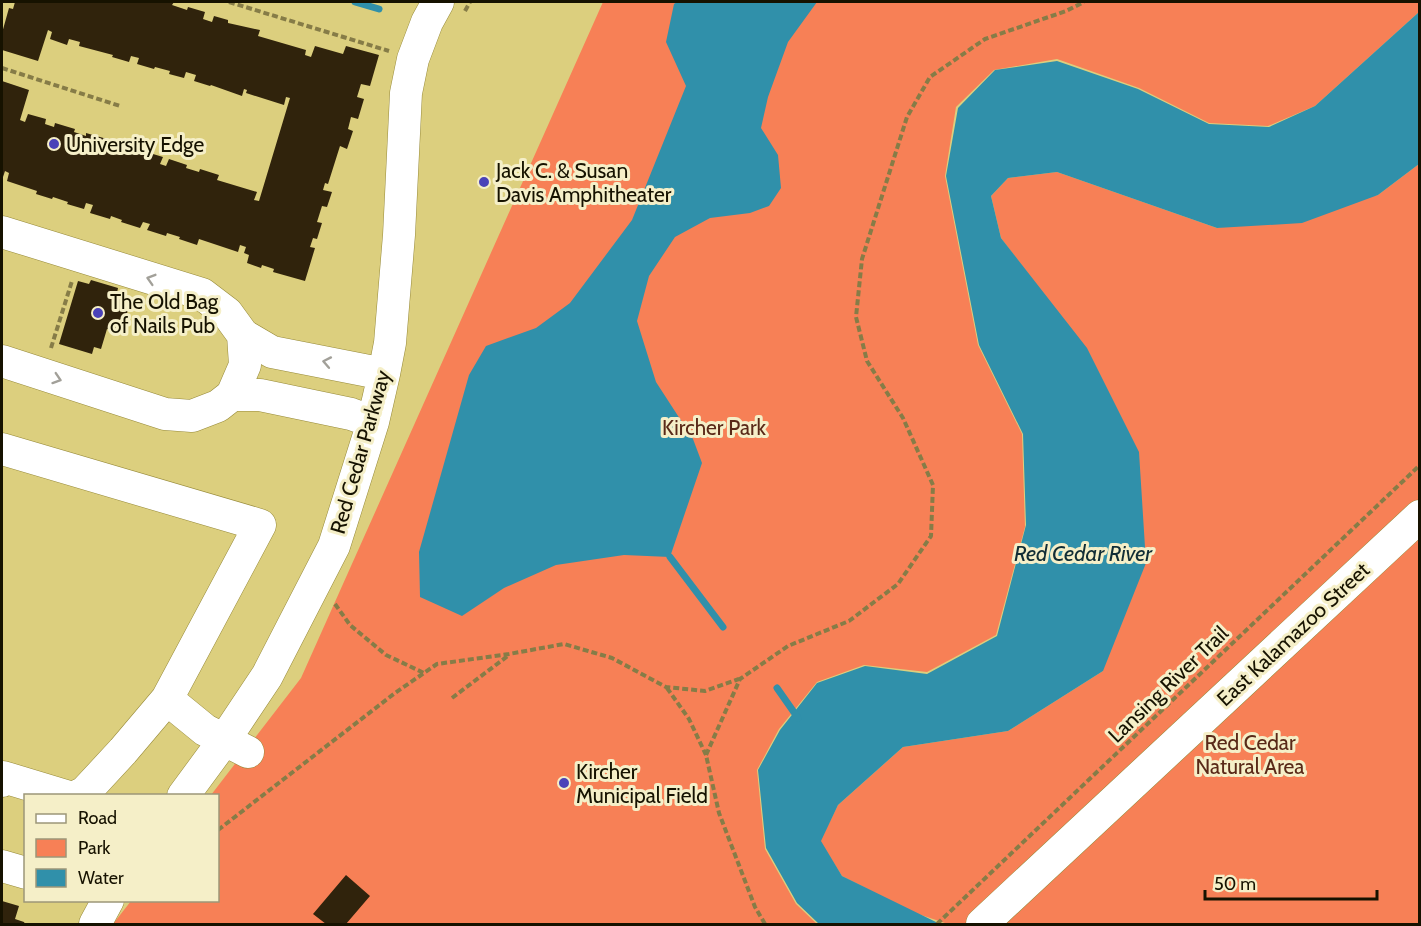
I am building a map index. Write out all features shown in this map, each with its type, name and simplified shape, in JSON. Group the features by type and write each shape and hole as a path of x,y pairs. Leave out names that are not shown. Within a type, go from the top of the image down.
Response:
{"street":[{"name":"Red Cedar Parkway","path":"184,794 236,746 267,676 334,546 373,422 390,343 399,235 406,93 413,59 427,22 438,2"},
{"path":"2,232 202,294 227,312 243,335 272,352 384,374"},
{"path":"2,361 165,414 192,416 218,406 232,395 244,365 243,335"},
{"path":"232,395 260,395 351,414 373,422"},
{"path":"2,449 260,525 166,699 108,767 85,792 80,794"},
{"name":"East Kalamazoo Street","path":"982,924 1419,516"},
{"path":"166,699 205,730 236,746"},
{"path":"2,778 62,794"},
{"path":"2,866 24,872"}],"path":[{"path":"229,2 413,59"},
{"path":"219,829 395,693 437,664 564,644 612,658 666,687 705,691 740,679 788,646 849,621 898,584 931,536 933,485 903,418 867,361 856,317 862,259 907,117 930,77 985,39 1066,11 1084,2"},
{"path":"2,68 120,106"},
{"path":"50,354 73,277"},
{"name":"Lansing River Trail","path":"937,924 1419,465"},
{"path":"331,598 350,625 386,655 424,673"},
{"path":"452,698 509,654"},
{"path":"706,755 740,679"},
{"path":"666,687 689,719 706,755 719,813 755,907 765,924"}],"green space":[{"name":"Kircher Park","path":"603,2 1419,2 1419,12 1315,106 1268,126 1209,123 1139,88 1057,59 994,70 956,107 945,176 978,345 1022,434 1025,527 996,635 927,672 864,665 817,682 779,729 757,770 765,849 796,904 817,924 113,924 130,902 219,902 219,794 212,794 301,678"},
{"name":"Red Cedar Natural Area","path":"1419,164 1419,924 948,924 915,913 842,876 820,841 838,805 903,747 1008,731 1103,671 1036,284 1001,238 991,196 1008,178 1057,172 1217,228 1378,195"}],"water":[{"path":"677,2 817,2 788,42 768,97 761,128 778,155 781,188 769,206 750,213 710,218 675,237 649,276 637,321 656,382 693,439 702,463 670,557 624,555 556,565 504,588 462,616 420,597 419,552 469,375 486,346 536,328 570,303 632,220 686,86 666,42 674,4"},
{"name":"Red Cedar River","path":"1419,12 1419,164 1378,195 1302,223 1217,228 1057,172 1008,178 991,196 1001,238 1087,348 1139,452 1146,563 1103,671 1008,731 903,747 838,805 821,841 842,876 940,924 819,924 797,903 766,848 758,770 780,730 817,683 865,666 927,674 997,636 1026,525 1023,434 979,345 946,176 958,108 995,70 1057,61 1138,89 1209,124 1269,127 1315,106"}],"building":[{"name":"University Edge","path":"15,2 174,2 172,5 187,10 188,7 205,12 203,19 212,22 214,16 228,20 228,23 260,30 258,36 306,50 305,55 311,57 315,46 343,54 346,46 379,55 370,86 361,84 357,97 364,99 358,119 351,117 348,129 353,131 347,149 340,146 328,184 325,183 323,190 332,192 327,207 322,206 317,222 322,223 317,239 313,238 310,247 315,248 305,281 273,272 274,269 262,265 261,268 247,263 249,255 244,253 246,247 240,245 238,252 199,239 197,245 167,233 166,236 147,230 150,224 143,222 140,228 111,216 110,219 90,213 93,205 86,203 84,209 53,197 52,199 36,194 37,191 7,181 9,173 5,171 2,180 2,81 29,90 20,120 25,122 28,114 46,119 45,124 54,127 55,123 75,129 74,132 86,136 86,133 107,139 105,147 109,148 112,141 131,147 130,150 142,154 143,151 163,157 160,164 166,166 169,159 187,165 186,168 199,172 200,169 219,175 217,180 257,192 254,200 259,201 290,98 286,97 284,105 246,93 247,90 244,89 242,96 194,81 196,75 186,72 184,78 169,74 170,71 137,64 139,58 131,56 129,62 79,46 80,42 69,39 67,45 50,39 52,32 48,30 38,61 2,50 2,33 9,8 13,9"},
{"name":"The Old Bag of Nails Pub","path":"91,280 118,288 117,293 132,297 121,333 107,329 101,349 94,347 92,354 59,344 78,281 89,284"},
{"path":"346,875 370,896 346,924 326,924 313,914"},
{"path":"2,901 19,906 15,919 25,924 2,924"}],"waterway":[{"path":"355,2 379,9"},
{"path":"670,557 723,627"},
{"path":"777,688 798,718"}],"place":[{"name":"University Edge","path":"54,144"},
{"name":"Jack C. & Susan Davis Amphitheater","path":"484,182"},
{"name":"The Old Bag of Nails Pub","path":"98,313"},
{"name":"Kircher Municipal Field","path":"564,783"}]}
